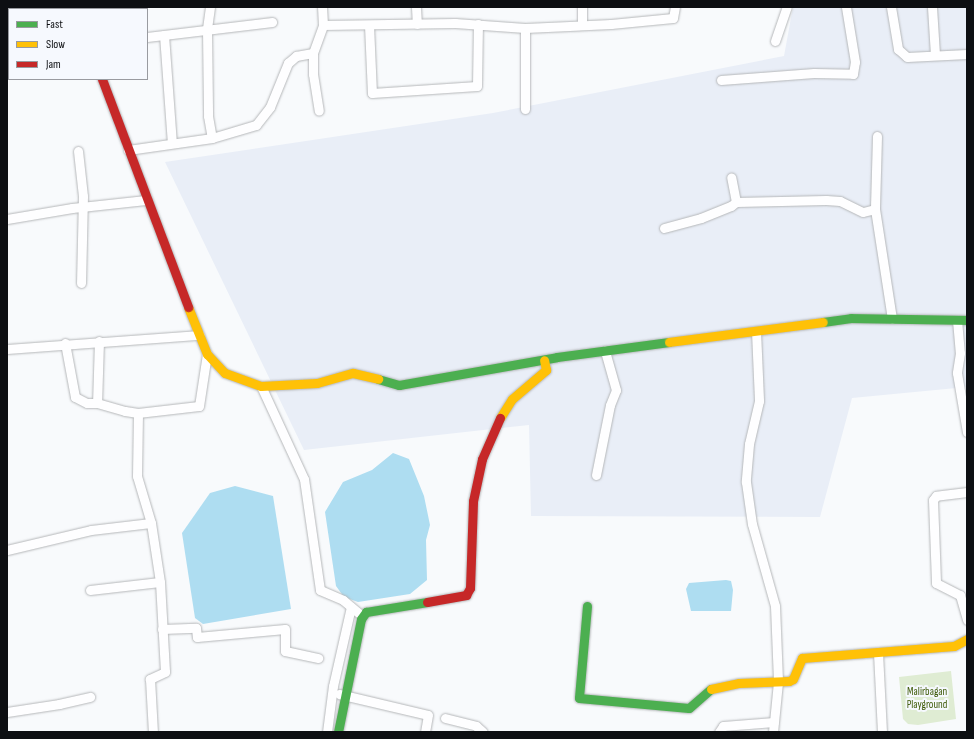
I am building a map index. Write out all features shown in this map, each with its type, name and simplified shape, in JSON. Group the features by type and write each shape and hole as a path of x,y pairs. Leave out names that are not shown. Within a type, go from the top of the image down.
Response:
{"street":[{"path":"210,7 207,29 208,116 212,138"},
{"path":"318,111 313,74 313,53 323,25 322,7"},
{"path":"416,7 417,24"},
{"path":"582,7 582,24"},
{"path":"323,25 478,24 525,28 582,24 612,24 673,18 675,7"},
{"path":"775,41 787,7"},
{"path":"721,80 814,73 853,74 855,62 846,7"},
{"path":"891,7 898,49 907,57 967,54"},
{"path":"932,7 935,55"},
{"path":"148,36 272,22"},
{"path":"369,25 372,94 477,86 478,24"},
{"path":"524,109 525,28"},
{"path":"164,34 172,143"},
{"path":"128,150 212,138 256,125 270,107 292,57 313,53"},
{"path":"102,80 146,200 207,354 225,373 261,386 317,382 353,373 399,385 544,360 851,318 967,320"},
{"path":"877,136 876,209 892,319"},
{"path":"78,151 83,196 81,207 82,283"},
{"path":"731,176 736,202"},
{"path":"7,220 81,207 146,200"},
{"path":"664,228 701,218 731,206 736,202 826,200 840,201 863,212 876,209"},
{"path":"957,320 960,353 957,373 967,432"},
{"path":"756,331 758,401 749,444 746,482 752,524 775,606 778,682 773,732"},
{"path":"7,349 65,343 199,335"},
{"path":"97,403 99,341"},
{"path":"65,343 75,397 87,403 97,403 112,409 138,413 199,406 207,354"},
{"path":"596,475 610,405 616,390 605,351"},
{"path":"338,732 362,616 366,612 377,609 466,595 470,588 473,501 482,459 497,424 512,399 546,370 544,360"},
{"path":"261,386 304,479 320,590 351,607 362,616"},
{"path":"138,413 137,476 151,523 160,582 165,672 150,679 154,732"},
{"path":"967,492 936,496 933,500 936,582 960,595 967,620"},
{"path":"7,550 91,530 151,523"},
{"path":"90,590 160,582"},
{"path":"587,606 578,698 688,708 708,690 739,683 778,682 793,679 802,658 954,646 967,639"},
{"path":"327,732 332,692 351,607"},
{"path":"162,629 196,628 198,636 284,629 285,651 318,658"},
{"path":"878,653 882,732"},
{"path":"332,692 428,715 426,732"},
{"path":"7,712 59,704 90,696"},
{"path":"445,718 476,726 483,732"},
{"path":"719,732 723,726 774,722"}],"shaded area":[{"path":"793,7 967,7 967,387 852,398 820,517 531,516 529,425 304,450 165,162 493,113 784,56"}],"green space":[{"name":"Malirbagan Playground","path":"951,671 956,719 918,725 908,724 903,719 899,677"}],"water":[{"path":"393,453 409,459 424,496 430,525 426,540 427,580 410,594 358,602 344,597 336,586 325,512 343,482 372,470"},
{"path":"235,486 273,496 291,609 203,624 195,618 182,533 210,493"},
{"path":"726,580 731,581 733,590 731,611 691,611 686,589 689,583"}],"traffic: fast":[{"path":"823,322 851,318 967,320"},
{"path":"378,379 399,385 557,357 669,342"},
{"path":"338,732 361,619 366,612 427,602"},
{"path":"587,606 579,698 689,708 711,689"}],"traffic: slow":[{"path":"188,307 207,354 225,373 261,386 317,383 353,373 378,379"},
{"path":"669,342 823,322"},
{"path":"500,418 512,399 546,370 544,360"},
{"path":"711,689 739,683 789,681 793,679 802,658 954,646 967,639"}],"traffic: jam":[{"path":"102,80 188,307"},
{"path":"427,602 466,595 470,588 473,501 482,459 500,418"}]}
